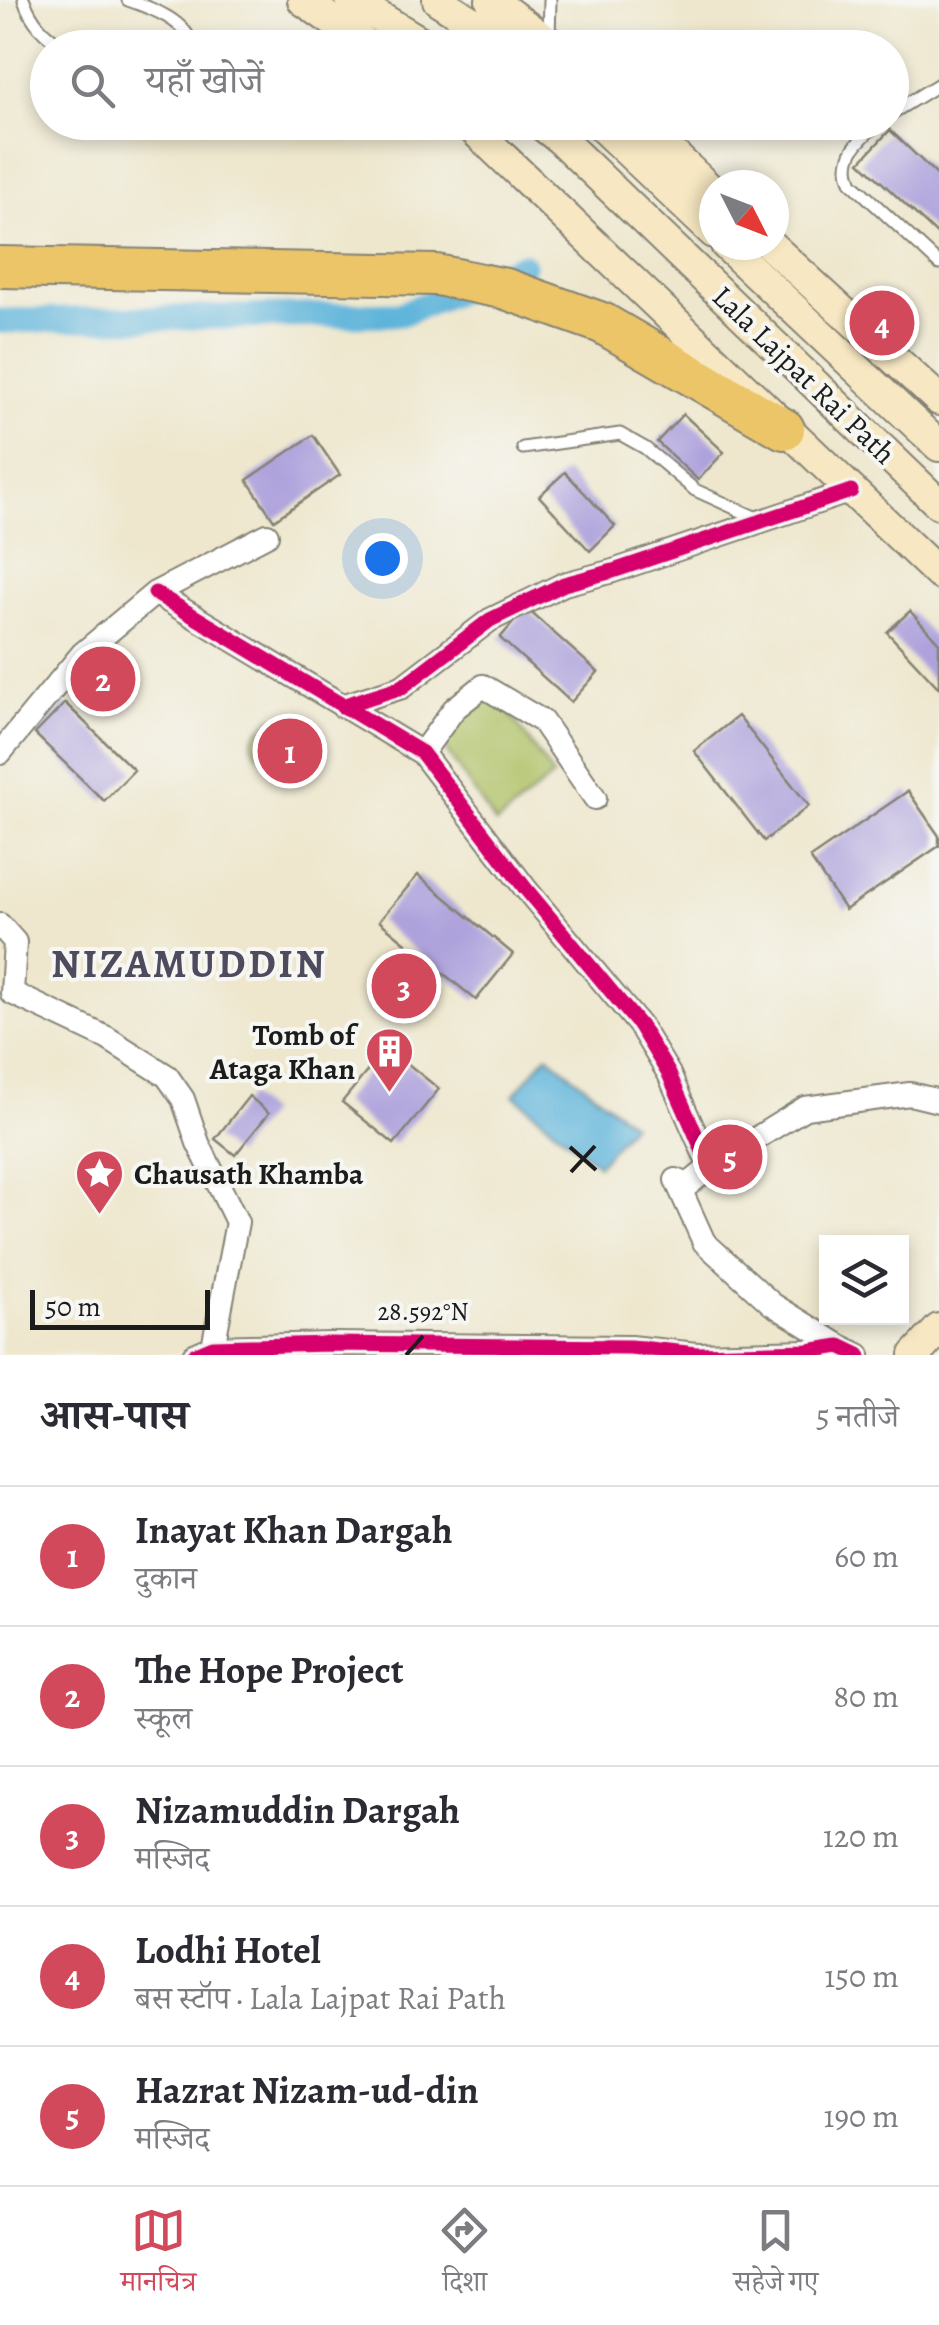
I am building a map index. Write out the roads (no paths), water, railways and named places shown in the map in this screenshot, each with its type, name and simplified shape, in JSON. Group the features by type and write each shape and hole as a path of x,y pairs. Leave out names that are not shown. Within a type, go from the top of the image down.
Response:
{"highway":[{"path":"0,267 436,275 506,289 602,323 784,429"}],"main road":[{"path":"303,0 345,30"},
{"path":"351,0 401,30"},
{"path":"438,0 486,30"},
{"path":"490,0 531,30"},
{"path":"484,140 939,574"},
{"name":"Lala Lajpat Rai Path","path":"561,140 939,504"},
{"path":"616,140 699,219"},
{"path":"658,140 699,179"},
{"name":"Lala Lajpat Rai Path","path":"742,260 939,446"},
{"path":"786,260 939,400"},
{"path":"916,1355 939,1329"}],"street":[{"path":"342,706 402,687 490,620 564,584 613,572 851,492"},
{"path":"0,753 82,654 155,593 266,535"},
{"path":"155,593 422,753 525,888 640,1026 669,1074 710,1167"},
{"path":"422,753 454,710 482,686 542,722 595,798"},
{"path":"0,924 15,942 12,993 107,1038 167,1076 183,1099 198,1143 238,1222 204,1351 330,1344 630,1347 697,1354 849,1351"},
{"path":"849,1351 772,1304 704,1242 676,1180 688,1185 805,1108 910,1094 939,1102"}],"lane":[{"path":"24,0 33,21 44,30"},
{"path":"128,0 184,30"},
{"path":"550,0 551,30"},
{"path":"909,102 939,84"},
{"path":"859,140 850,155 847,172 852,184 939,264"},
{"path":"523,448 620,434 645,448 695,490 763,521"}],"water":[{"path":"547,1055 632,1124 598,1165 514,1095"}],"waterway":[{"path":"0,321 401,314 523,265"}],"place":[{"name":"Lodhi Hotel","path":"882,323"},
{"name":"The Hope Project","path":"103,679"},
{"name":"Inayat Khan Dargah","path":"290,751"},
{"name":"Nizamuddin Dargah","path":"404,986"},
{"name":"Tomb of Ataga Khan","path":"390,1094"},
{"name":"Hazrat Nizam-ud-din","path":"730,1157"},
{"name":"Chausath Khamba","path":"99,1216"}],"district":[{"name":"NIZAMUDDIN","path":"189,963"}]}
